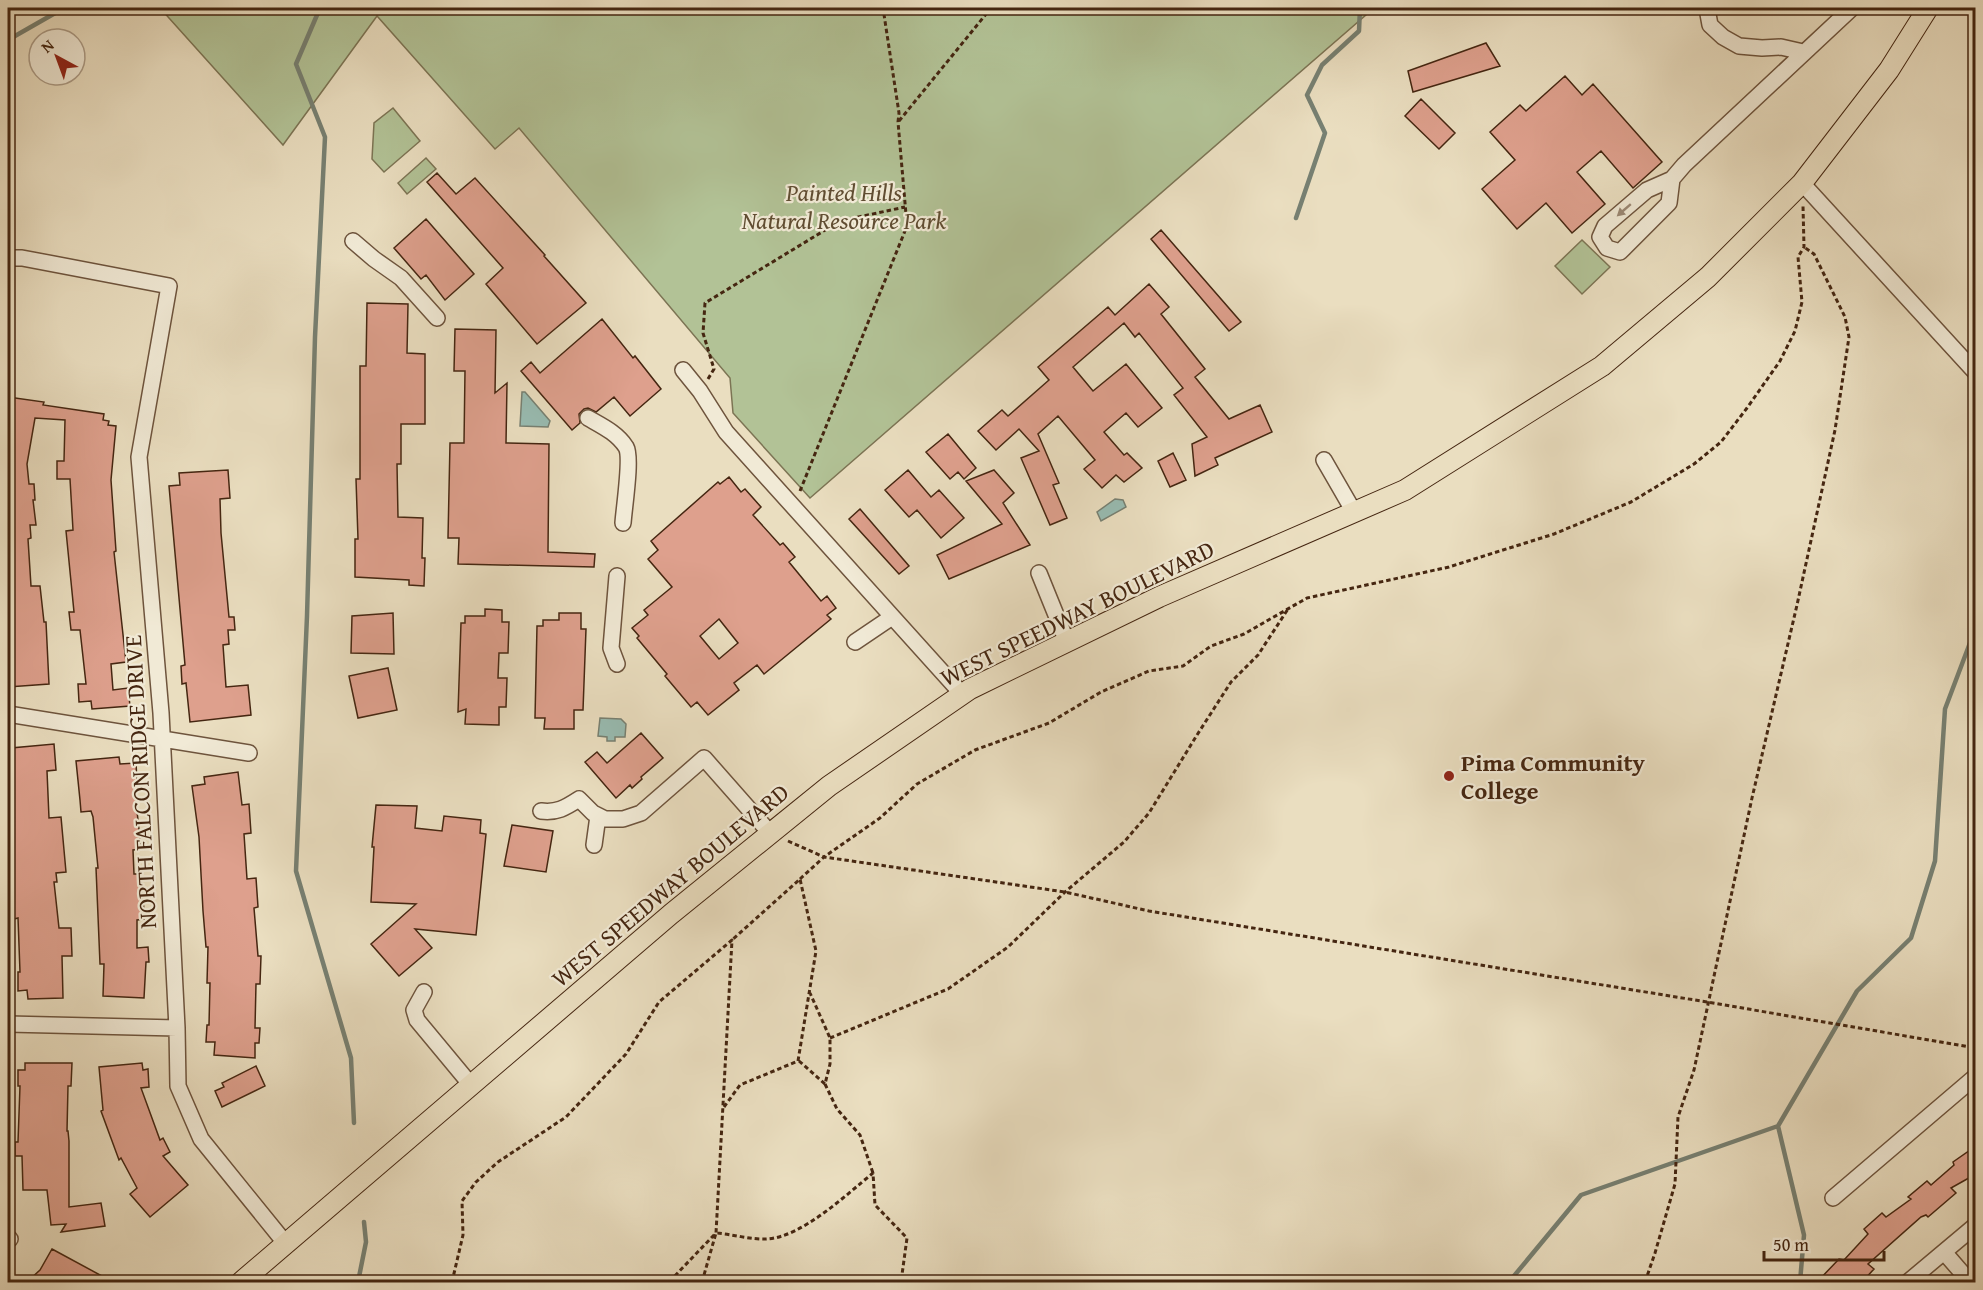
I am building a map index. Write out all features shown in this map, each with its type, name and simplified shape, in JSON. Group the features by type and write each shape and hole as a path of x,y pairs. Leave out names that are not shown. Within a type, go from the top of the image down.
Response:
{"main road":[{"name":"WEST SPEEDWAY BOULEVARD","path":"241,1282 671,914 829,786 962,694 1159,597 1405,490 1602,366 1708,277 1802,183 1889,70 1928,8"}],"street":[{"path":"1709,8 1710,25 1723,37 1739,46 1781,47 1803,52"},
{"path":"1672,180 1670,203 1620,252 1607,248 1600,237 1605,226 1647,190 1672,180 1684,165 1852,8"},
{"path":"1802,183 1976,373"},
{"path":"353,241 401,278 437,318"},
{"name":"NORTH FALCON RIDGE DRIVE","path":"8,258 22,258 169,286 139,457 163,739 178,1086 201,1139 286,1244"},
{"path":"683,370 700,391 726,432 962,694"},
{"path":"588,418 613,432 627,449 628,466 622,523"},
{"path":"1324,460 1354,512"},
{"path":"1039,573 1067,642"},
{"path":"617,576 611,648 617,664"},
{"path":"855,642 892,617"},
{"path":"8,714 249,753"},
{"path":"541,811 554,813 565,809 579,799 586,808 604,819 623,819 641,813 704,758 771,834"},
{"path":"594,845 598,816"},
{"path":"424,992 414,1010 417,1020 471,1085"},
{"path":"8,1024 177,1028"},
{"path":"1833,1197 1976,1076"},
{"path":"1908,1282 1976,1226"},
{"path":"1944,1252 1970,1282"}],"path":[{"path":"794,507 907,226 899,113 883,8"},
{"path":"898,122 991,8"},
{"path":"452,1282 463,1235 462,1201 476,1182 498,1162 566,1117 626,1054 659,1002 824,858 880,818 917,784 975,750 1049,723 1101,692 1149,671 1184,666 1211,646 1244,634 1307,598 1449,567 1554,534 1631,502 1694,464 1721,442 1747,408 1780,361 1795,331 1802,302 1798,257 1804,248 1802,183"},
{"path":"700,391 714,369 704,333 705,303 840,221 905,207"},
{"path":"1645,1282 1675,1184 1678,1117 1694,1070 1707,1002 1830,454 1849,337 1845,316 1814,254 1804,248"},
{"path":"830,1038 948,989 1008,947 1065,892 1124,842 1149,813 1232,682 1258,655 1289,608"},
{"path":"771,834 824,858 1065,892 1149,911 1976,1048"},
{"path":"798,1061 816,951 800,879"},
{"path":"702,1282 716,1233 732,940"},
{"path":"809,991 830,1038 830,1064 825,1084"},
{"path":"723,1108 740,1085 798,1061"},
{"path":"798,1061 825,1084 837,1109 860,1135 873,1173 875,1205 907,1238 901,1282"},
{"path":"716,1233 768,1239 792,1232 812,1222 873,1173"},
{"path":"669,1282 716,1233"}],"green space":[{"name":"Painted Hills Natural Resource Park","path":"160,8 1374,8 810,498 733,413 730,378 519,128 495,149 377,16 283,145"},
{"path":"393,108 420,141 384,172 372,159 374,123"},
{"path":"426,158 436,169 407,194 398,183"},
{"path":"1582,240 1610,267 1582,294 1555,266"}],"water":[{"path":"522,392 525,392 550,421 548,427 520,426"},
{"path":"1115,499 1123,500 1126,507 1101,521 1097,512"},
{"path":"600,718 621,719 626,724 625,737 615,737 615,741 607,741 607,737 598,736"}],"building":[{"path":"1486,43 1500,66 1413,92 1408,71"},
{"path":"1565,76 1582,95 1593,84 1662,162 1633,188 1601,151 1577,172 1605,204 1572,233 1546,203 1517,229 1482,189 1515,160 1490,132 1520,105 1526,111"},
{"path":"1421,99 1455,133 1439,149 1405,116"},
{"path":"437,173 456,194 475,178 586,303 537,344 486,284 503,268 427,182"},
{"path":"426,219 474,274 445,300 426,275 421,279 394,248"},
{"path":"1161,230 1241,322 1229,331 1151,239"},
{"path":"1149,284 1169,307 1161,314 1205,369 1195,377 1229,419 1260,405 1272,432 1215,458 1218,465 1195,476 1192,444 1207,437 1174,395 1183,388 1139,333 1135,337 1124,323 1073,367 1093,391 1126,364 1162,408 1138,427 1126,413 1104,432 1124,455 1127,453 1142,468 1124,482 1116,475 1102,488 1084,469 1095,460 1058,416 1038,434 1059,483 1053,485 1067,518 1050,525 1021,458 1039,451 1019,429 996,450 978,431 1002,410 1008,416 1049,380 1038,367 1108,307 1115,315"},
{"path":"367,303 408,304 407,353 425,354 425,424 401,424 401,464 397,464 398,517 423,518 424,586 409,585 409,580 355,577 355,539 358,539 356,479 360,479 360,366 366,366"},
{"path":"602,319 661,389 630,416 614,397 596,412 588,408 584,409 579,414 580,423 572,430 521,371 531,362 540,373"},
{"path":"455,329 496,330 495,393 507,383 506,443 549,444 548,552 595,554 594,567 458,564 459,538 448,538 450,443 464,443 465,371 454,371"},
{"path":"8,397 104,414 103,420 109,421 108,425 116,426 111,480 116,551 114,552 126,662 111,664 113,690 128,688 130,706 92,709 91,701 79,702 78,684 86,684 80,630 71,630 69,612 74,612 66,531 73,530 70,479 57,479 57,461 64,461 65,420 35,418 27,464 29,484 34,484 36,525 30,525 31,538 28,539 31,586 40,586 44,622 46,622 49,684 8,687"},
{"path":"948,434 976,468 964,479 958,472 950,479 926,452"},
{"path":"1173,453 1186,480 1170,487 1158,461"},
{"path":"228,470 230,498 220,499 221,533 229,617 234,617 235,630 228,630 229,644 223,645 226,687 248,685 251,715 190,722 186,683 182,684 181,666 185,665 169,486 180,485 179,473"},
{"path":"908,470 931,497 939,490 964,518 941,538 917,510 909,517 885,490"},
{"path":"994,470 1014,493 1003,503 1030,545 949,579 937,555 1002,524 966,481"},
{"path":"729,477 741,492 745,489 761,507 753,515 780,545 783,543 795,557 789,562 821,601 827,596 836,608 827,615 831,619 764,674 757,665 734,683 739,690 708,715 697,702 691,707 665,676 667,674 637,638 639,636 632,628 648,615 644,610 672,587 648,559 658,550 651,541 718,482 720,484","holes":["719,619 738,643 719,659 700,636"]},
{"path":"860,509 909,566 899,574 849,519"},
{"path":"485,609 502,610 502,622 509,622 508,653 499,653 498,678 507,678 506,707 499,707 499,725 465,724 466,709 458,712 461,623 465,623 465,616 485,616"},
{"path":"393,613 394,654 351,653 352,616"},
{"path":"559,613 581,613 581,629 586,629 583,710 574,710 574,729 544,729 545,718 535,718 537,626 543,626 543,620 559,620"},
{"path":"388,668 397,710 358,718 349,676"},
{"path":"641,733 663,758 632,788 630,785 616,798 585,762 597,752 607,763"},
{"path":"54,744 56,770 47,771 49,818 61,817 66,872 56,873 57,882 54,882 59,928 71,928 72,956 62,956 63,998 28,999 27,990 18,991 18,972 20,972 18,918 14,919 12,905 14,905 11,867 13,867 8,757 12,757 11,748"},
{"path":"119,757 120,764 136,763 137,782 134,782 141,849 133,850 134,874 140,874 145,919 137,920 137,948 148,947 149,962 146,962 144,998 103,996 104,964 100,964 96,868 98,868 93,817 91,811 81,812 76,761"},
{"path":"238,772 242,805 249,804 251,833 244,834 247,879 256,878 258,907 254,908 258,956 261,956 260,984 256,984 255,1028 260,1028 259,1043 255,1043 255,1058 214,1055 215,1042 206,1042 207,1025 209,1025 210,983 207,983 208,947 206,947 199,837 192,786 205,784 204,777"},
{"path":"376,805 417,806 415,828 442,831 444,816 481,820 480,833 486,834 476,935 415,929 432,948 399,976 371,944 416,904 371,902 374,847 372,847"},
{"path":"512,825 553,831 546,872 504,866"},
{"path":"25,1063 72,1063 71,1086 68,1086 67,1131 69,1207 101,1203 105,1226 61,1232 66,1224 51,1225 47,1190 23,1190 22,1156 15,1156 15,1142 18,1142 20,1086 18,1086 18,1070 25,1070"},
{"path":"142,1063 143,1070 148,1069 149,1087 141,1088 160,1140 163,1138 170,1152 163,1156 188,1185 150,1217 130,1194 137,1188 121,1158 119,1160 101,1111 103,1110 99,1067"},
{"path":"256,1066 265,1086 222,1107 215,1091 224,1087 222,1083"},
{"path":"1976,1146 1976,1174 1951,1188 1956,1193 1928,1217 1926,1215 1921,1217 1868,1264 1874,1269 1862,1282 1817,1282 1839,1259 1844,1260 1868,1234 1864,1229 1882,1213 1886,1217 1911,1199 1908,1197 1927,1181 1931,1185 1954,1165 1953,1162"},
{"path":"52,1249 113,1282 27,1282 40,1270"}],"waterway":[{"path":"8,40 64,8"},
{"path":"320,8 296,64 325,137 315,337 307,616 296,871 351,1058 354,1123"},
{"path":"1296,218 1325,133 1307,95 1322,65 1359,31 1360,8"},
{"path":"1800,1282 1804,1235 1778,1126 1857,991 1911,938 1935,861 1945,709 1976,627"},
{"path":"1509,1282 1581,1195 1778,1126"},
{"path":"358,1282 366,1242 364,1222"}],"place":[{"name":"Pima Community College","path":"1449,776"}]}
